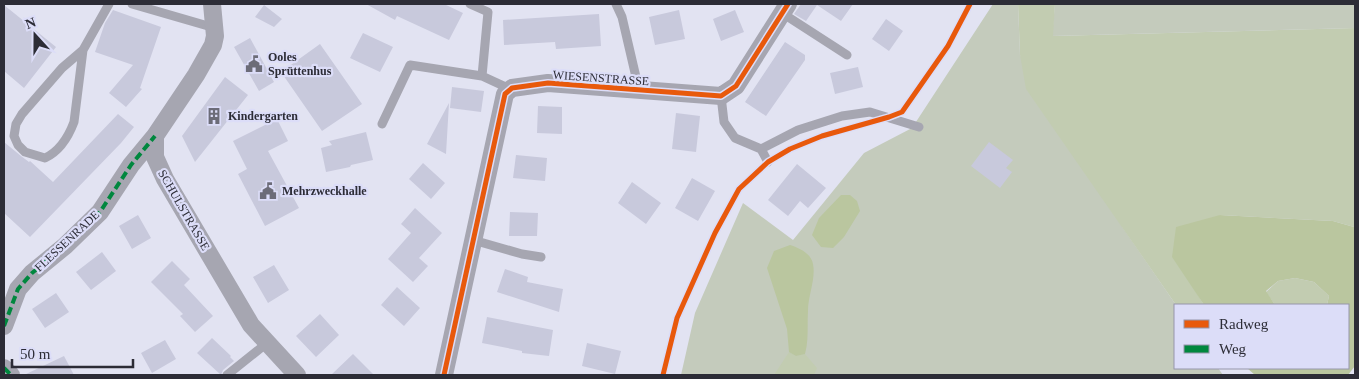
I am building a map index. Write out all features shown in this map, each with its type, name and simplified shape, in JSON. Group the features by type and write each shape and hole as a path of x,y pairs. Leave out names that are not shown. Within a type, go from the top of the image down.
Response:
{"street":[{"path":"155,136 205,61 213,45 215,28 212,4"},
{"path":"721,96 736,86 785,8"},
{"name":"WIESENSTRASSE","path":"510,89 548,84 721,96"},
{"path":"444,375 505,94 510,89"},
{"name":"FLESSENRADE","path":"4,326 18,289 32,273 65,246 100,212 131,165 155,136"},
{"name":"SCHULSTRASSE","path":"155,136 155,157 165,179 251,325 297,375"},
{"path":"4,368 11,375"}],"lane":[{"path":"83,50 74,122 70,134 53,154 45,158 25,152 18,145 14,136 16,124 22,114 62,68 83,50 109,4"},
{"path":"132,4 215,28"},
{"path":"470,4 488,12 482,76"},
{"path":"616,4 622,17 639,90"},
{"path":"785,8 847,55"},
{"path":"382,124 410,65 482,76 510,89"},
{"path":"721,96 724,122 735,138 760,149 768,162"},
{"path":"760,149 815,123 842,116 870,112 919,127"},
{"path":"473,240 522,254 541,257"},
{"path":"227,375 267,343"}],"shaded area":[{"path":"993,4 1018,4 1020,55 1123,228 1175,304 1174,369 1219,369 1223,375 681,375 695,313 743,203 793,240 864,153 912,128"},
{"path":"1018,4 1055,4 1053,36 1355,28 1355,238 1354,227 1333,221 1220,215 1190,282 1203,304 1175,304 1026,89 1020,55"},
{"path":"1055,4 1355,4 1355,28 1052,36"},
{"path":"841,195 850,195 857,201 860,211 844,237 833,248 821,247 812,235 819,218"},
{"path":"1220,215 1333,221 1354,227 1355,366 1348,375 1255,375 1248,369 1349,369 1349,304 1327,304 1329,296 1314,282 1295,278 1278,281 1266,291 1274,304 1203,304 1172,257 1176,227"},
{"path":"790,245 801,249 810,257 814,270 808,305 805,354 796,356 789,352 787,329 767,268 774,251"},
{"path":"1295,278 1314,282 1329,296 1327,304 1274,304 1266,292 1278,281"},
{"path":"789,352 796,356 805,354 817,368 814,375 774,375"}],"building":[{"path":"366,4 444,4 463,13 449,40 397,16 395,20"},
{"path":"801,4 853,4 841,21 817,5 806,21 794,14"},
{"path":"4,5 56,47 24,88 4,71"},
{"path":"264,5 282,19 274,27 255,17"},
{"path":"113,10 161,27 140,88 142,89 126,107 109,93 133,65 95,52 105,23"},
{"path":"679,10 685,39 655,45 649,17"},
{"path":"735,10 744,32 721,41 713,19"},
{"path":"599,14 601,46 556,49 555,42 504,45 503,20"},
{"path":"886,19 903,31 889,51 872,39"},
{"path":"363,33 393,47 380,72 350,58"},
{"name":"Ooles Sprüttenhus","path":"250,38 274,82 259,91 234,47"},
{"path":"785,42 805,55 805,60 766,116 745,102"},
{"path":"320,44 362,104 322,131 281,72"},
{"path":"858,67 863,87 835,94 830,73"},
{"name":"Kindergarten","path":"225,77 248,95 195,162 182,136"},
{"path":"452,87 484,91 481,112 450,108"},
{"path":"449,103 446,154 427,144"},
{"path":"538,106 562,107 562,134 537,133"},
{"path":"676,113 700,116 696,152 672,149"},
{"path":"118,114 134,127 121,143 30,237 4,213 4,142 30,161 53,182"},
{"name":"Mehrzweckhalle","path":"277,119 288,141 268,151 299,208 265,226 238,174 247,169 233,141"},
{"path":"366,132 373,160 326,172 321,148 332,145 329,141"},
{"path":"989,142 1013,160 1006,168 1012,172 1000,188 971,166"},
{"path":"516,155 547,158 545,181 513,178"},
{"path":"423,163 445,183 431,199 409,179"},
{"path":"797,164 826,188 808,208 800,201 788,216 768,200"},
{"path":"692,178 715,191 698,221 675,208"},
{"path":"632,182 661,203 646,224 618,203"},
{"path":"415,208 442,233 419,258 428,266 413,282 388,259 411,233 401,224"},
{"path":"510,212 538,213 537,236 509,236"},
{"path":"138,215 151,238 132,249 119,226"},
{"path":"102,252 116,271 91,290 76,272"},
{"path":"172,261 190,279 184,285 213,316 195,332 180,316 183,314 151,282"},
{"path":"274,265 289,290 268,303 253,277"},
{"path":"505,269 528,277 527,282 563,289 559,312 497,292"},
{"path":"397,287 420,308 404,326 381,305"},
{"path":"56,293 69,312 45,328 32,309"},
{"path":"320,314 339,335 316,357 296,336"},
{"path":"487,317 553,330 549,356 522,353 522,351 482,343"},
{"path":"212,338 234,361 223,370 221,375 197,353"},
{"path":"165,340 176,359 152,373 141,353"},
{"path":"587,343 621,351 615,374 582,366"},
{"path":"353,354 374,375 331,375"},
{"path":"64,356 74,375 24,375"}],"marked path":[{"path":"4,326 18,289 32,273 65,246 100,212 131,165 155,136"},
{"path":"4,368 11,375"}],"cycle path":[{"path":"444,375 505,94 512,88 548,83 721,96 736,86 788,4"},
{"path":"663,375 677,318 715,233 739,189 768,162 790,149 822,136 902,112 948,46 970,4"}],"place":[{"name":"Ooles Sprüttenhus","path":"254,64"},
{"name":"Kindergarten","path":"214,116"},
{"name":"Mehrzweckhalle","path":"268,191"}]}
